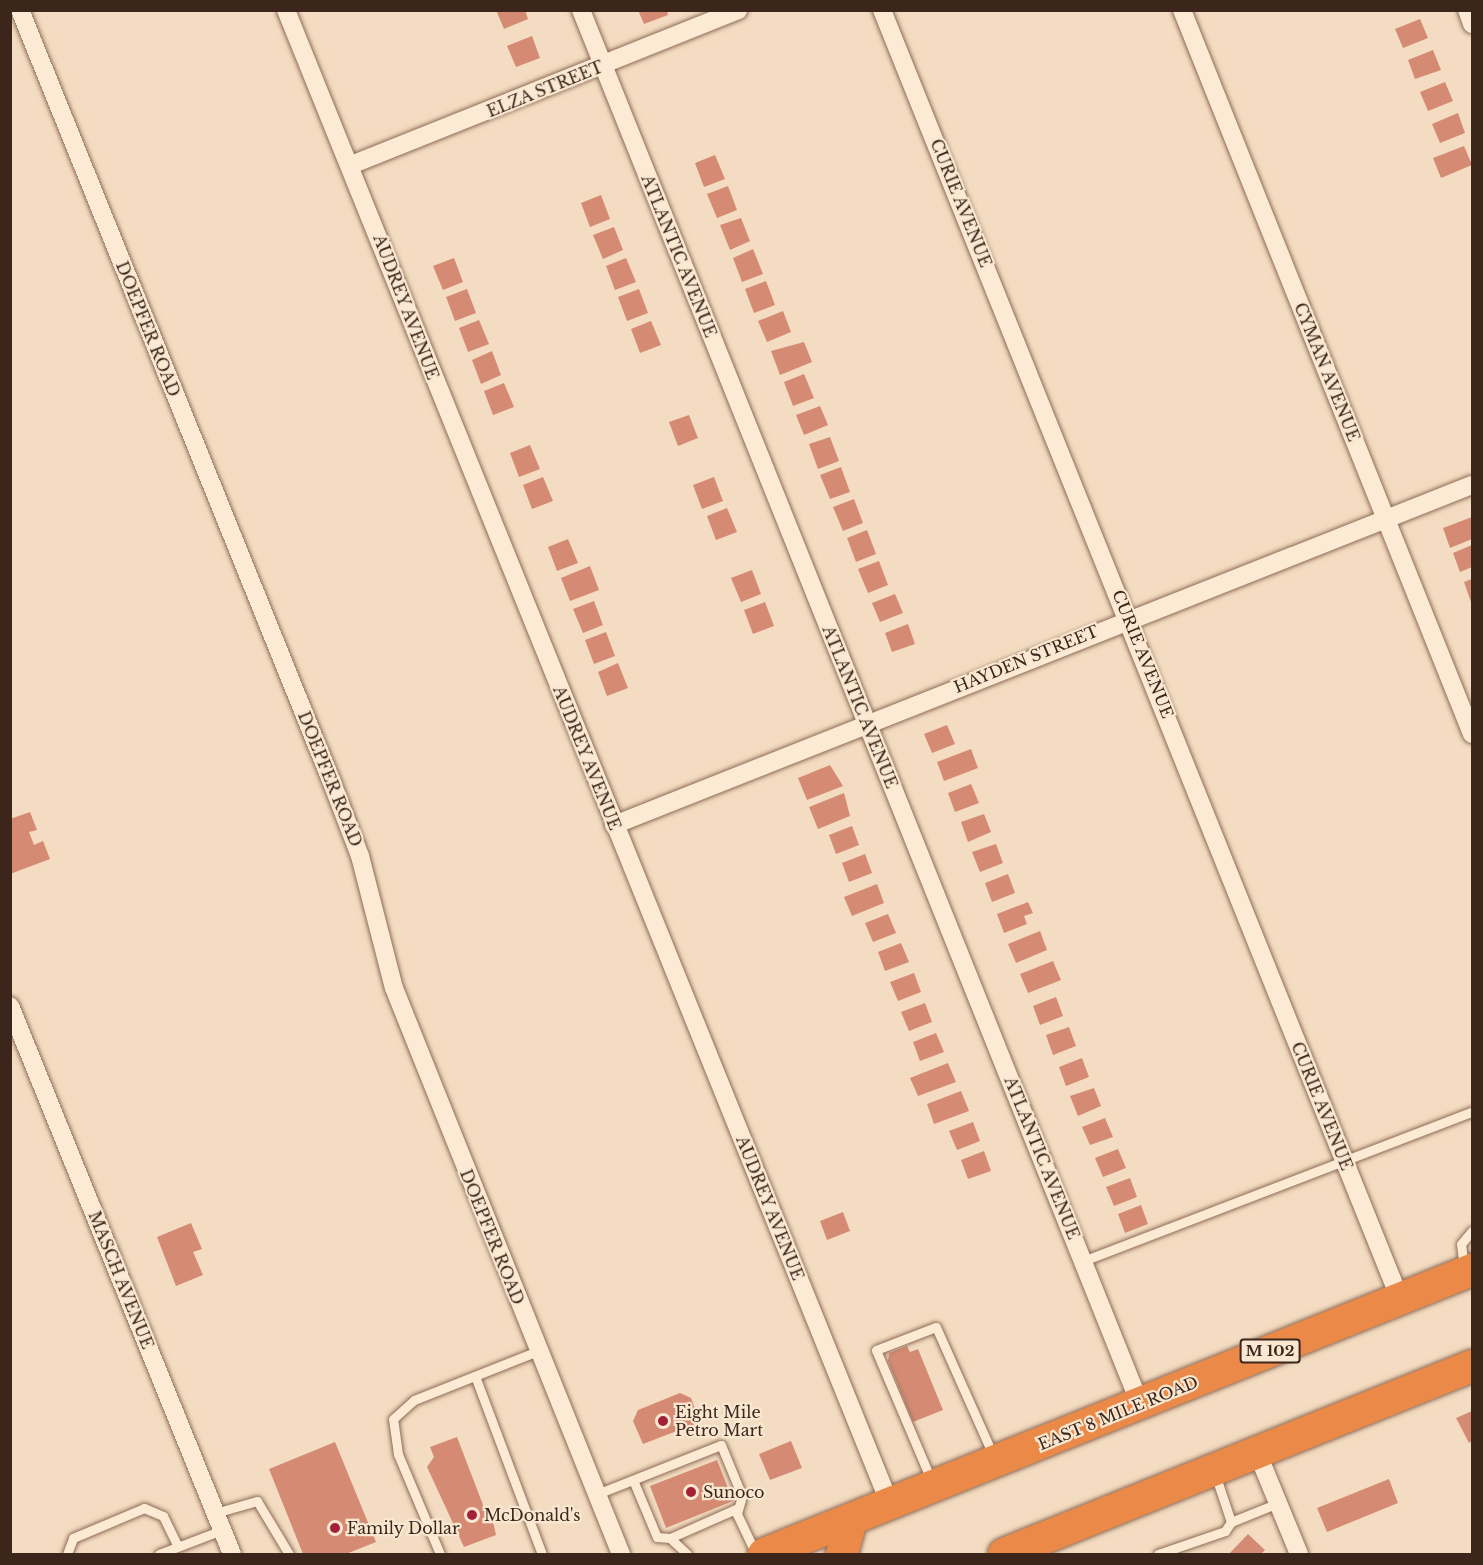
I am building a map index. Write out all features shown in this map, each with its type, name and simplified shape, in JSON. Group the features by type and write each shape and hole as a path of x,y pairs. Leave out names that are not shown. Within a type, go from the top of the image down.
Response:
{"highway":[{"name":"EAST 8 MILE ROAD","path":"764,1554 1469,1271"},
{"path":"1019,1552 1257,1452 1473,1366"},
{"path":"842,1554 851,1520"}],"street":[{"name":"DOEPFER ROAD","path":"20,10 335,791 360,856 394,988 621,1554"},
{"name":"AUDREY AVENUE","path":"286,10 351,165 614,825 890,1504"},
{"name":"ATLANTIC AVENUE","path":"581,10 1140,1404"},
{"name":"ELZA STREET","path":"351,165 738,10"},
{"name":"CURIE AVENUE","path":"882,10 1129,618 1400,1299"},
{"name":"CYMAN AVENUE","path":"1182,10 1473,734"},
{"path":"1467,10 1473,24"},
{"name":"HAYDEN STREET","path":"614,825 1129,618 1473,485"},
{"name":"MASCH AVENUE","path":"10,1006 18,1049 232,1554"},
{"path":"1257,1452 1299,1554"}],"lane":[{"path":"1083,1261 1345,1163 1473,1112"},
{"path":"1469,1271 1461,1244 1473,1231"},
{"path":"934,1487 876,1350 936,1327 996,1462"},
{"path":"440,1554 398,1454 393,1419 414,1400 538,1351"},
{"path":"475,1376 539,1554"},
{"path":"597,1494 721,1445 742,1496 738,1508 756,1554"},
{"path":"1214,1470 1232,1522"},
{"path":"633,1480 657,1537 670,1538 738,1508"},
{"path":"159,1554 178,1547 218,1521 257,1501 288,1554"},
{"path":"1158,1554 1225,1531 1232,1522 1278,1503"},
{"path":"67,1554 73,1538 144,1508 163,1516 178,1547"},
{"path":"670,1538 687,1554"}],"building":[{"path":"496,10 525,10 528,19 504,29"},
{"path":"638,10 667,10 668,15 644,24"},
{"path":"1420,19 1428,38 1403,48 1395,29"},
{"path":"532,36 540,58 516,67 507,46"},
{"path":"1433,50 1441,70 1415,79 1408,60"},
{"path":"1445,82 1453,101 1428,111 1420,92"},
{"path":"1458,113 1465,133 1440,143 1432,124"},
{"path":"1464,146 1472,165 1441,178 1433,158"},
{"path":"715,155 725,179 704,187 695,163"},
{"path":"728,186 737,210 717,218 707,194"},
{"path":"601,195 610,219 590,227 581,203"},
{"path":"741,218 750,241 730,250 720,225"},
{"path":"614,227 623,250 603,259 593,235"},
{"path":"753,249 763,274 742,282 733,258"},
{"path":"454,258 463,282 443,290 433,266"},
{"path":"626,258 636,282 615,290 606,266"},
{"path":"766,281 775,305 754,313 745,289"},
{"path":"467,289 476,313 455,321 446,297"},
{"path":"639,289 648,313 627,321 618,297"},
{"path":"783,311 791,332 767,342 758,321"},
{"path":"479,320 489,344 468,352 459,328"},
{"path":"651,321 661,345 640,353 631,329"},
{"path":"804,342 812,362 780,375 771,351"},
{"path":"492,351 501,375 481,384 472,360"},
{"path":"804,374 814,398 793,406 784,382"},
{"path":"504,383 514,407 493,415 484,391"},
{"path":"820,406 828,425 804,435 796,415"},
{"path":"689,415 698,438 678,446 669,422"},
{"path":"830,437 839,461 818,469 809,444"},
{"path":"530,445 540,469 519,477 510,453"},
{"path":"841,467 850,492 830,499 820,475"},
{"path":"543,477 553,501 532,509 523,485"},
{"path":"714,477 723,501 702,509 693,485"},
{"path":"854,499 863,523 843,531 833,507"},
{"path":"727,508 737,532 716,540 707,516"},
{"path":"1472,517 1472,539 1450,548 1443,528"},
{"path":"867,530 876,554 856,562 847,538"},
{"path":"568,539 578,563 557,571 548,547"},
{"path":"1472,545 1472,567 1460,572 1453,553"},
{"path":"879,561 888,585 868,593 858,569"},
{"path":"590,566 599,590 570,601 561,578"},
{"path":"752,570 761,594 741,602 731,578"},
{"path":"1472,579 1472,605 1464,582"},
{"path":"895,594 903,613 880,622 872,603"},
{"path":"594,601 603,625 583,633 573,609"},
{"path":"765,602 774,626 753,634 744,610"},
{"path":"908,624 915,644 892,652 885,633"},
{"path":"606,632 615,656 594,664 585,640"},
{"path":"618,663 628,688 607,696 598,672"},
{"path":"947,725 955,744 932,753 924,734"},
{"path":"971,749 978,768 944,781 937,762"},
{"path":"830,765 843,786 807,800 798,778"},
{"path":"971,784 979,803 955,812 948,793"},
{"path":"844,793 850,816 818,829 809,807"},
{"path":"30,812 37,830 29,832 34,845 43,841 50,859 10,874 10,819"},
{"path":"984,814 991,832 968,842 961,822"},
{"path":"852,826 859,845 836,854 829,835"},
{"path":"996,844 1003,863 980,872 972,852"},
{"path":"865,854 872,873 849,882 842,863"},
{"path":"1008,874 1015,893 992,902 985,883"},
{"path":"877,884 884,903 852,916 844,897"},
{"path":"1028,902 1033,913 1024,916 1027,924 1004,933 997,914"},
{"path":"888,914 896,933 873,942 865,923"},
{"path":"1040,931 1047,950 1016,963 1008,944"},
{"path":"901,943 909,962 885,971 878,952"},
{"path":"1053,961 1061,980 1028,993 1020,974"},
{"path":"914,973 921,992 898,1001 890,982"},
{"path":"1056,997 1063,1016 1040,1025 1033,1006"},
{"path":"925,1003 932,1022 909,1031 901,1012"},
{"path":"1069,1027 1076,1046 1053,1055 1046,1035"},
{"path":"936,1033 944,1052 920,1061 913,1042"},
{"path":"1082,1058 1089,1077 1066,1086 1059,1067"},
{"path":"948,1063 956,1082 918,1096 910,1078"},
{"path":"1094,1088 1101,1106 1078,1116 1070,1096"},
{"path":"961,1091 969,1111 934,1124 927,1104"},
{"path":"1105,1118 1113,1137 1090,1145 1082,1127"},
{"path":"973,1122 980,1141 957,1150 949,1131"},
{"path":"1118,1149 1126,1168 1103,1177 1095,1158"},
{"path":"984,1151 991,1171 968,1179 961,1160"},
{"path":"1130,1178 1137,1197 1114,1206 1106,1187"},
{"path":"1141,1205 1148,1224 1125,1233 1118,1214"},
{"path":"843,1212 850,1231 827,1240 820,1221"},
{"path":"191,1223 202,1249 193,1252 203,1275 176,1286 157,1237"},
{"path":"907,1346 910,1352 918,1349 943,1410 913,1422 888,1361 889,1353"},
{"path":"680,1393 691,1398 700,1422 643,1444 633,1421 638,1410"},
{"path":"1472,1411 1472,1441 1469,1443 1456,1418"},
{"path":"457,1437 485,1510 490,1508 496,1535 464,1547 427,1467 434,1457 430,1447"},
{"path":"791,1441 802,1468 770,1480 759,1454"},
{"path":"335,1442 376,1542 346,1554 303,1554 269,1469"},
{"path":"717,1460 733,1501 666,1528 650,1486"},
{"path":"1389,1479 1398,1503 1327,1532 1317,1508"},
{"path":"1248,1534 1265,1550 1261,1554 1229,1554"}],"place":[{"name":"Eight Mile Petro Mart","path":"663,1421"},
{"name":"Sunoco","path":"691,1492"},
{"name":"McDonald's","path":"472,1515"},
{"name":"Family Dollar","path":"335,1528"}]}
